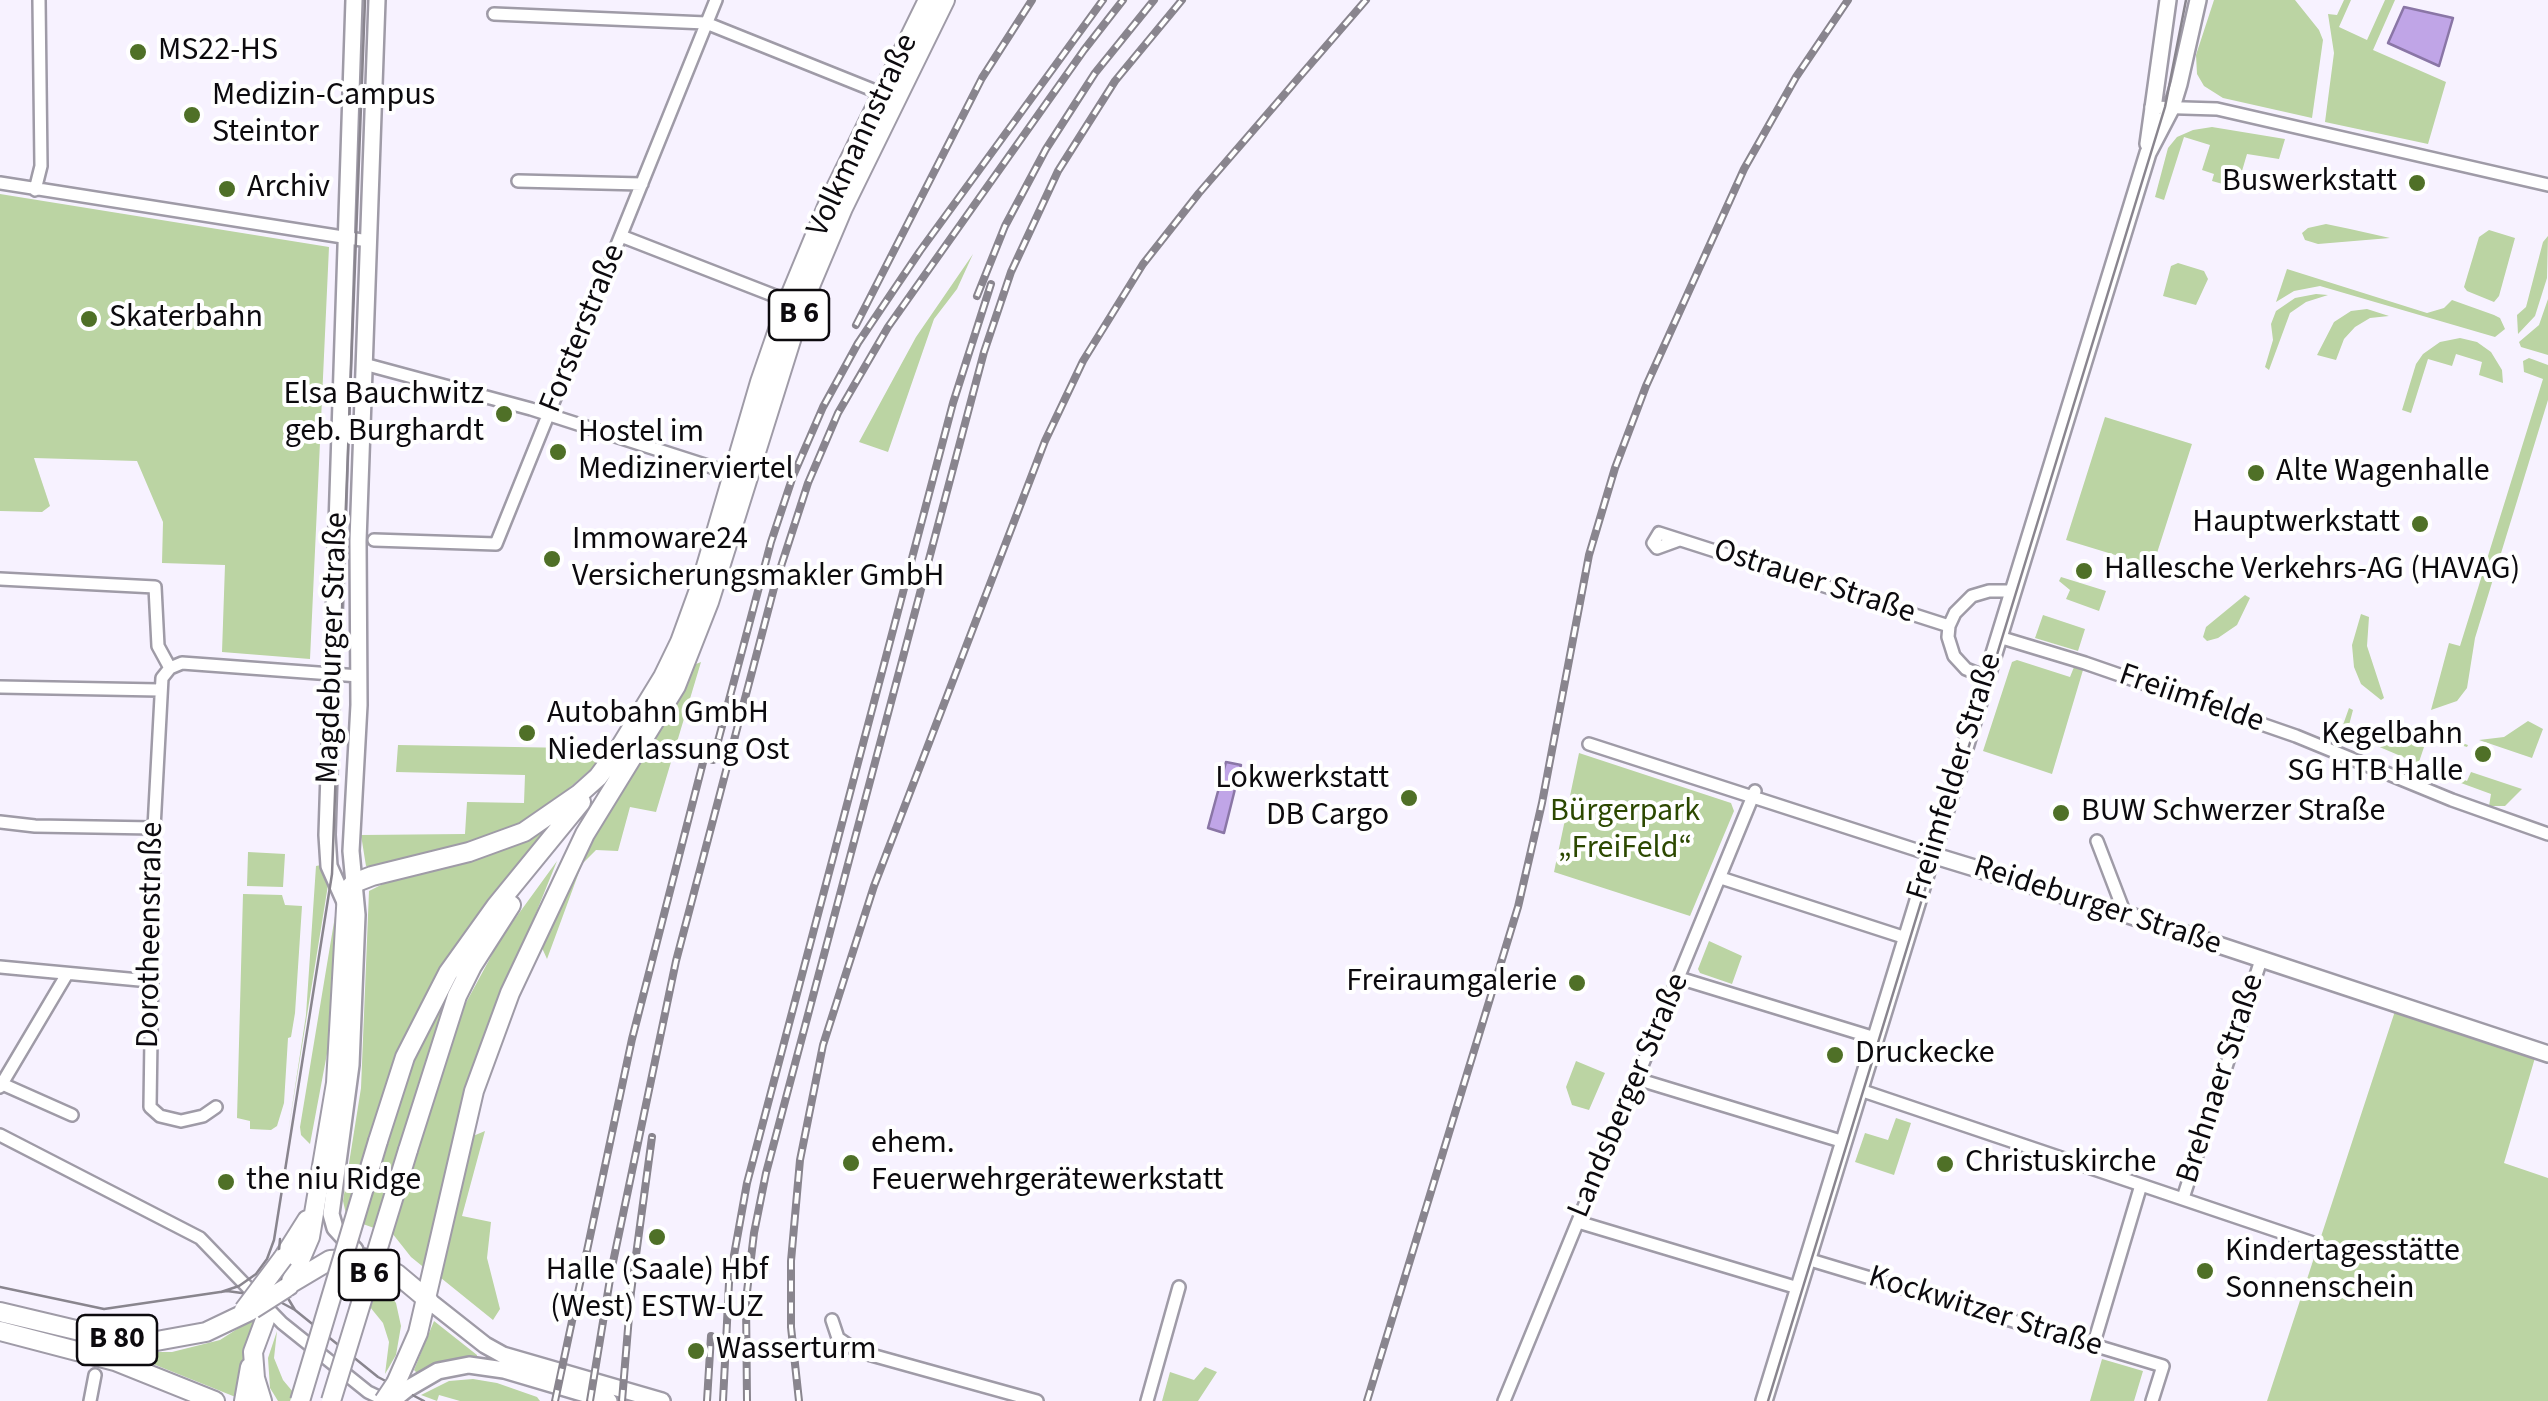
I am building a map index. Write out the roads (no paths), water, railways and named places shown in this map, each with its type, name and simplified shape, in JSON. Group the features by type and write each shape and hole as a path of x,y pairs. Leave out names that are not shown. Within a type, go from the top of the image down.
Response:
{"main road":[{"name":"Volkmannstraße","path":"606,779 680,642 788,301 829,202 928,0"},
{"name":"Volkmannstraße","path":"354,883 497,844 545,819 606,779 676,686 693,646 802,305 843,208 945,0"},
{"path":"300,1401 406,1057 448,973 496,906 606,779"},
{"path":"393,1395 428,1300 474,1091 510,992 606,779"},
{"name":"B 6","path":"331,1401 442,1038 472,966 519,894 606,779"},
{"name":"B 6","path":"345,902 354,883"},
{"name":"Magdeburger Straße","path":"287,1287 306,1250 336,1083 345,902"},
{"path":"262,1401 255,1378 249,1314 317,1202"},
{"path":"363,1258 397,1274 428,1300"},
{"name":"B 80","path":"0,1312 134,1342 191,1336 249,1314 307,1271 330,1260 363,1258"},
{"name":"B 80","path":"0,1331 98,1355 215,1401"},
{"path":"244,1401 254,1352"}],"street":[{"path":"35,190 40,166 39,0"},
{"name":"Magdeburger Straße","path":"345,902 328,856 354,0"},
{"name":"Magdeburger Straße","path":"363,1258 339,1234 331,1214 351,1065 357,915 352,828 360,676 357,601 378,0"},
{"name":"Forsterstraße","path":"374,540 496,544 716,0"},
{"name":"Freiimfelder Straße","path":"2148,153 2168,0"},
{"name":"Freiimfelder Straße","path":"1764,1401 2148,153 2172,107 2198,0"},
{"path":"494,14 706,23 882,94"},
{"path":"2151,107 2217,109 2548,185"},
{"path":"518,181 642,184"},
{"path":"0,183 368,241"},
{"path":"620,236 788,301"},
{"path":"364,364 549,414 733,474"},
{"name":"Ostrauer Straße","path":"1679,540 1949,626"},
{"path":"0,579 155,587 158,646 170,668"},
{"name":"Ostrauer Straße","path":"1986,678 1966,670 1954,656 1949,626 1954,613 1972,596 2014,591"},
{"name":"Freiimfelde","path":"1999,637 2085,662 2296,736 2452,800 2548,834"},
{"path":"0,686 159,690 170,668 182,664 360,676"},
{"name":"Dorotheenstraße","path":"159,690 150,1107 160,1116 181,1121 203,1116 216,1107"},
{"name":"Reideburger Straße","path":"1589,744 1754,794 2548,1054"},
{"name":"Landsberger Straße","path":"1504,1401 1754,794"},
{"path":"0,822 154,828"},
{"path":"2096,841 2125,914"},
{"path":"1721,878 1906,938"},
{"name":"Brehnaer Straße","path":"2183,1198 2261,960"},
{"path":"0,967 150,981"},
{"path":"67,974 1,1084 72,1114"},
{"path":"1680,978 1875,1038"},
{"path":"1637,1079 1844,1142"},
{"path":"1860,1090 2316,1244"},
{"path":"0,1135 200,1238 282,1323 368,1392 393,1395 438,1371 469,1365 504,1370 609,1401"},
{"path":"2093,1346 2141,1185"},
{"path":"1578,1222 1798,1288"},
{"name":"Kockwitzer Straße","path":"1808,1259 2164,1366 2152,1401"},
{"path":"1148,1401 1179,1287"},
{"path":"428,1300 502,1354 662,1401"},
{"path":"832,1320 838,1338 857,1351 1036,1401"},
{"path":"90,1401 95,1375"}],"tram line":[{"path":"221,1292 256,1274 274,1240 332,874 365,0"},
{"path":"1768,1401 2165,107 2186,0"},
{"path":"280,1239 278,1262 283,1290 295,1310"},
{"path":"0,1287 104,1309 227,1291 271,1297 295,1310 378,1377 424,1401"}],"railway":[{"path":"856,325 982,78 1032,0"},
{"path":"713,760 771,542 793,476 823,407 858,343 920,251 1103,0"},
{"path":"590,1401 612,1267 676,961 774,588 808,483 838,413 888,327 1123,0"},
{"path":"977,296 1005,226 1046,149 1095,73 1154,0"},
{"path":"747,1401 746,1300 766,1173 984,352 1011,272 1058,171 1115,81 1182,0"},
{"path":"799,1401 791,1327 791,1261 800,1160 823,1045 874,886 1045,441 1083,361 1143,264 1199,193 1366,0"},
{"path":"1367,1401 1518,907 1589,555 1615,468 1646,386 1744,169 1796,77 1848,0"},
{"path":"723,1401 729,1283 747,1183 953,403 991,284"},
{"path":"555,1401 632,1039 708,743"},
{"path":"622,1401 631,1292 652,1137"},
{"path":"707,1401 711,1336"}],"place":[{"name":"MS22-HS","path":"138,52"},
{"name":"Medizin-Campus Steintor","path":"192,115"},
{"name":"Buswerkstatt","path":"2417,183"},
{"name":"Archiv","path":"227,189"},
{"name":"Skaterbahn","path":"89,319"},
{"name":"Elsa Bauchwitz geb. Burghardt","path":"504,414"},
{"name":"Hostel im Medizinerviertel","path":"558,452"},
{"name":"Alte Wagenhalle","path":"2256,473"},
{"name":"Hauptwerkstatt","path":"2420,524"},
{"name":"Immoware24 Versicherungsmakler GmbH","path":"552,559"},
{"name":"Hallesche Verkehrs-AG (HAVAG)","path":"2084,571"},
{"name":"Autobahn GmbH Niederlassung Ost","path":"527,733"},
{"name":"Kegelbahn SG HTB Halle","path":"2483,754"},
{"name":"Lokwerkstatt DB Cargo","path":"1409,798"},
{"name":"BUW Schwerzer Straße","path":"2061,813"},
{"name":"Freiraumgalerie","path":"1577,983"},
{"name":"Druckecke","path":"1835,1055"},
{"name":"ehem. Feuerwehrgerätewerkstatt","path":"851,1163"},
{"name":"Christuskirche","path":"1945,1164"},
{"name":"the niu Ridge","path":"226,1182"},
{"name":"Halle (Saale) Hbf (West) ESTW-UZ","path":"657,1237"},
{"name":"Kindertagesstätte Sonnenschein","path":"2205,1271"},
{"name":"Wasserturm","path":"696,1351"}],"park label":[{"name":"Bürgerpark „FreiFeld“","path":"1625,832"}]}
